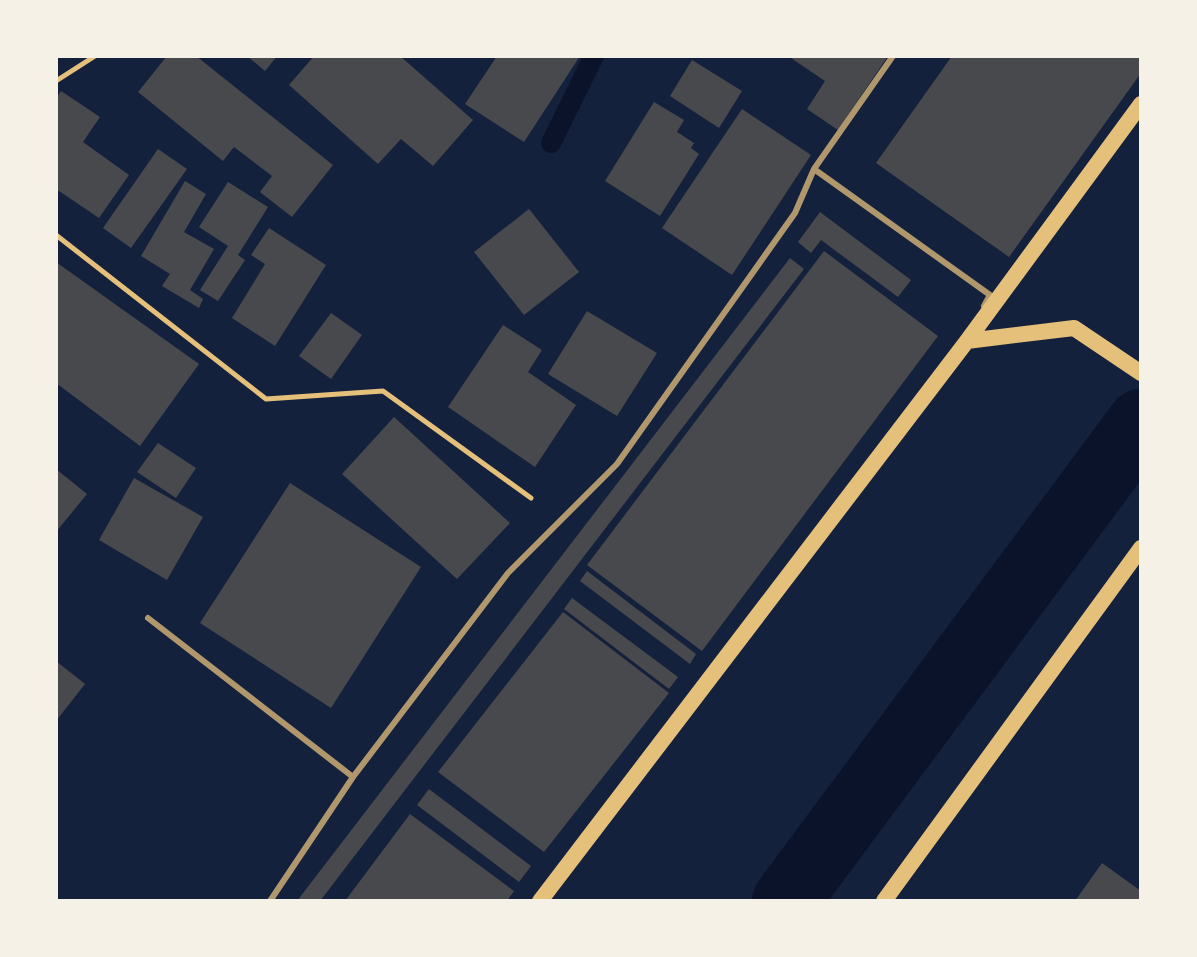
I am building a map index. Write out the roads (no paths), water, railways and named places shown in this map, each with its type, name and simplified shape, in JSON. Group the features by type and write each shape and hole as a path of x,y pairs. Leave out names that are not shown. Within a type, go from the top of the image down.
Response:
{"main road":[{"path":"540,901 967,341 1141,104"},
{"path":"967,341 1074,328 1141,373"},
{"path":"884,901 1141,548"}],"lane":[{"path":"270,901 353,777 508,573 617,464 795,213 814,169 893,56"},
{"path":"814,169 990,295 967,341"},
{"path":"148,618 353,777"}],"waterway":[{"path":"551,143 594,56"},
{"path":"786,901 1141,423"}]}
